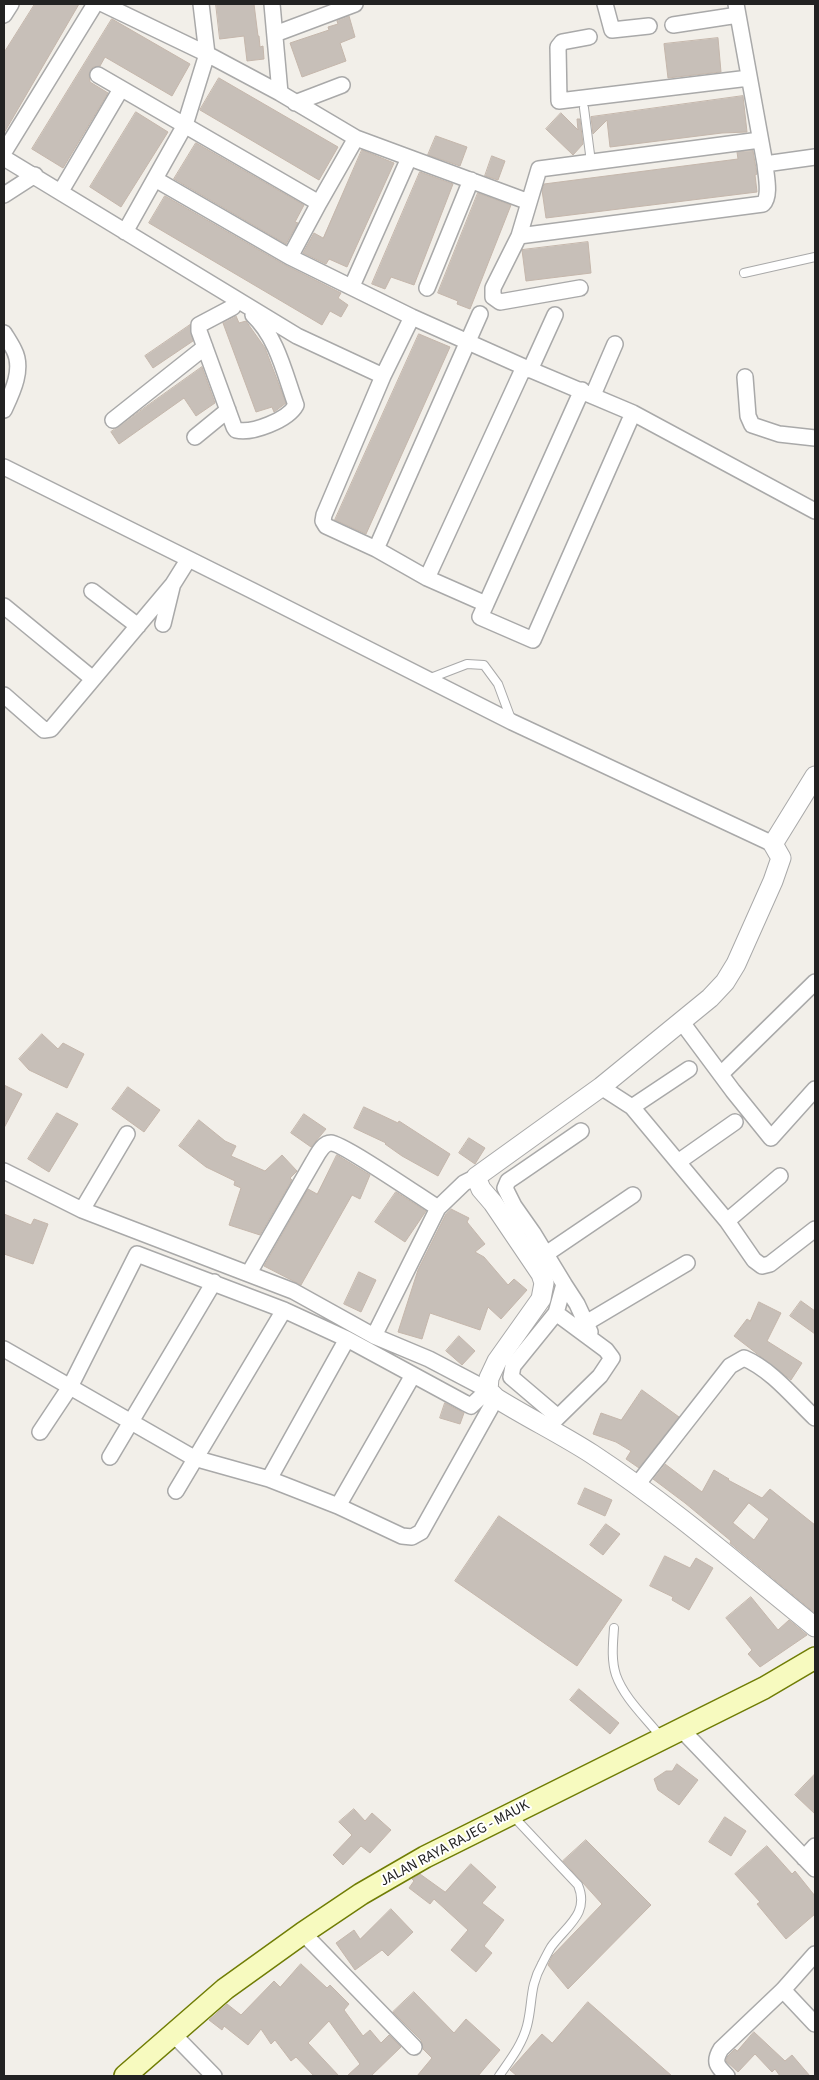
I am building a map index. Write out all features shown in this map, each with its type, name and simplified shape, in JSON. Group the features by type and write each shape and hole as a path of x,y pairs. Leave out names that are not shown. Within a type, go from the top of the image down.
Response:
{"main road":[{"name":"JALAN RAYA RAJEG - MAUK","path":"125,2076 225,1989 302,1933 399,1871 764,1688 815,1658"}],"street":[{"path":"4,15 11,4"},
{"path":"4,152 95,4"},
{"path":"103,4 207,54 280,93 356,138 529,202"},
{"path":"124,232 185,125 207,54 201,4"},
{"path":"272,4 280,93"},
{"path":"275,34 355,4"},
{"path":"605,4 612,30 649,26"},
{"path":"519,236 763,204 766,201 765,164 737,10 674,25"},
{"path":"589,36 562,42 558,47 559,101 749,78"},
{"path":"98,75 319,203"},
{"path":"295,103 342,85"},
{"path":"61,192 121,88"},
{"path":"290,257 356,138"},
{"path":"580,288 500,302 493,297 492,288 519,236 539,169 760,140"},
{"path":"765,164 815,157"},
{"path":"4,158 35,175 250,313 261,322 280,358 296,405 293,411 272,424 244,432 236,430 205,347 199,325 204,320 234,304"},
{"path":"352,286 409,158"},
{"path":"4,195 35,175"},
{"path":"155,179 290,257 412,317 469,341 527,369 633,413 815,511"},
{"path":"427,288 471,180"},
{"path":"234,304 383,376"},
{"path":"376,549 480,314"},
{"path":"426,578 555,315"},
{"path":"412,317 383,376 323,520 326,526 376,549 426,578 486,604"},
{"path":"4,333 15,351 17,378 4,410"},
{"path":"615,344 588,393 480,617 533,640 633,413"},
{"path":"114,420 205,347"},
{"path":"745,378 748,416 752,425 779,434 815,438"},
{"path":"195,437 228,410"},
{"path":"4,468 512,722 777,851"},
{"path":"4,695 44,730 48,731 173,584 188,560"},
{"path":"163,624 173,584"},
{"path":"92,591 138,626"},
{"path":"4,606 93,679"},
{"path":"374,1336 438,1208 464,1183 476,1177 600,1087 710,998 725,982 748,939 773,881 777,851 815,776"},
{"path":"721,1074 815,982"},
{"path":"681,1020 771,1138 815,1090"},
{"path":"632,1107 689,1069"},
{"path":"600,1087 632,1107 727,1221 754,1260 762,1266 770,1264 815,1229"},
{"path":"678,1162 735,1122"},
{"path":"581,1131 517,1175 508,1182 505,1188 514,1206 564,1284 586,1323 593,1340"},
{"path":"82,1210 127,1134"},
{"path":"249,1273 313,1162 321,1149 328,1143 332,1143 353,1154 438,1208"},
{"path":"4,1171 82,1210 249,1273 293,1292 374,1336 430,1359 492,1394 553,1422"},
{"path":"727,1221 780,1176"},
{"path":"4,1349 194,1458 268,1479 338,1506 402,1536 416,1535 425,1526 492,1394 489,1378 497,1361 541,1299 544,1283 541,1274 493,1203 481,1189 476,1177"},
{"path":"546,1254 633,1195"},
{"path":"40,1432 70,1387 137,1254 284,1310 347,1340 471,1406 492,1394"},
{"path":"586,1323 687,1263"},
{"path":"110,1457 214,1282"},
{"path":"564,1284 556,1313 514,1366 511,1377 553,1422 592,1454 713,1543 815,1628"},
{"path":"176,1491 284,1310"},
{"path":"553,1422 600,1376 612,1360 612,1357 606,1350 556,1313"},
{"path":"268,1479 347,1340"},
{"path":"636,1486 730,1366 737,1360 744,1358 753,1362 815,1418"},
{"path":"338,1506 413,1375"},
{"path":"671,1733 815,1869"},
{"path":"804,1858 815,1846"},
{"path":"302,1933 414,2047"},
{"path":"727,2076 718,2068 716,2062 716,2057 721,2049 783,1990 815,1954"},
{"path":"783,1990 815,2024"},
{"path":"173,2034 214,2076"}],"lane":[{"path":"584,108 591,162"},
{"path":"744,273 815,257"},
{"path":"428,679 467,664 484,665 498,684 512,722"},
{"path":"614,1628 613,1659 615,1674 622,1690 671,1733"},
{"path":"499,2076 524,2037 534,1978 551,1947 575,1919 581,1908 582,1895 578,1885 511,1814"}],"building":[{"path":"35,4 79,4 4,133 4,53"},
{"path":"216,4 254,4 260,47 263,46 264,59 247,61 244,36 220,39"},
{"path":"349,16 355,37 340,43 346,61 302,77 290,43 329,30 328,27 338,24 337,21"},
{"path":"112,19 190,64 172,96 105,57 100,66 93,67 89,74 90,82 108,93 63,168 32,149"},
{"path":"718,38 721,72 668,78 664,44"},
{"path":"219,78 338,147 319,180 200,110"},
{"path":"743,96 747,132 722,133 610,147 607,120 593,134 591,117"},
{"path":"136,112 168,132 121,207 90,187"},
{"path":"561,113 578,130 577,119 580,119 583,144 573,155 546,129"},
{"path":"436,136 467,147 460,166 428,155"},
{"path":"196,143 304,205 295,222 298,223 286,244 174,179"},
{"path":"362,150 394,163 347,267 329,259 326,264 303,253 314,233 323,238"},
{"path":"753,151 757,174 755,175 757,192 546,218 542,190 544,184 738,159 737,152"},
{"path":"492,156 505,161 498,180 485,176"},
{"path":"420,172 453,184 414,285 391,277 385,289 372,284"},
{"path":"478,193 511,205 470,309 457,304 458,301 438,293"},
{"path":"165,196 285,265 341,293 338,298 348,305 341,317 330,311 322,325 149,223"},
{"path":"588,242 591,273 526,281 522,250"},
{"path":"236,316 239,323 246,321 265,348 286,403 274,412 272,407 256,412 223,323"},
{"path":"190,325 193,341 153,368 145,356"},
{"path":"419,334 450,347 366,534 335,520"},
{"path":"202,367 215,403 196,416 184,398 119,444 111,432"},
{"path":"42,1034 58,1049 63,1043 84,1054 67,1088 29,1070 19,1059"},
{"path":"4,1085 22,1094 4,1128"},
{"path":"128,1087 160,1110 144,1132 112,1109"},
{"path":"364,1107 398,1123 399,1121 450,1154 438,1176 402,1156 386,1143 354,1128"},
{"path":"57,1113 78,1124 49,1172 28,1159"},
{"path":"304,1114 326,1129 311,1147 291,1133"},
{"path":"199,1120 225,1141 236,1146 231,1156 265,1171 282,1155 297,1171 290,1178 292,1180 260,1235 229,1225 241,1188 234,1185 235,1181 206,1167 179,1146"},
{"path":"469,1138 485,1148 475,1164 459,1153"},
{"path":"337,1155 370,1175 360,1199 352,1195 301,1285 264,1266 308,1189 317,1194"},
{"path":"396,1192 426,1211 405,1242 375,1222"},
{"path":"451,1209 469,1218 467,1222 485,1244 475,1252 484,1257 508,1285 514,1279 527,1290 501,1319 488,1307 480,1330 430,1313 422,1339 398,1332 418,1270 446,1214"},
{"path":"4,1214 31,1225 34,1219 48,1224 33,1264 4,1254"},
{"path":"359,1272 376,1280 361,1312 344,1304"},
{"path":"801,1301 815,1311 815,1334 790,1316"},
{"path":"759,1302 781,1313 767,1341 802,1363 791,1380 734,1336 747,1319 750,1321"},
{"path":"459,1336 475,1351 462,1365 446,1351"},
{"path":"642,1390 679,1417 639,1468 626,1459 631,1451 616,1442 593,1434 601,1413 621,1420"},
{"path":"445,1403 464,1413 460,1424 440,1418"},
{"path":"665,1464 702,1492 714,1470 728,1480 762,1498 770,1489 815,1525 815,1613 730,1543 731,1541 653,1479","holes":["749,1503 769,1519 754,1540 733,1523"]},
{"path":"585,1488 612,1500 605,1516 578,1504"},
{"path":"499,1516 622,1600 577,1666 455,1581"},
{"path":"606,1524 620,1534 603,1555 590,1545"},
{"path":"665,1556 690,1568 696,1558 713,1568 689,1610 672,1600 673,1597 650,1586"},
{"path":"751,1597 778,1630 789,1620 807,1635 760,1667 748,1654 752,1650 726,1618"},
{"path":"579,1689 619,1723 610,1734 570,1700"},
{"path":"677,1764 698,1780 679,1805 658,1790 654,1779 666,1771 672,1771"},
{"path":"815,1774 815,1814 795,1795"},
{"path":"354,1809 365,1821 372,1813 391,1830 370,1853 361,1846 343,1865 333,1855 352,1835 339,1822"},
{"path":"725,1817 746,1831 731,1856 709,1842"},
{"path":"586,1840 651,1905 568,1989 548,1965 552,1956 602,1904 563,1861"},
{"path":"767,1846 792,1874 795,1871 815,1896 815,1914 786,1939 757,1904 760,1902 735,1874"},
{"path":"471,1864 496,1887 482,1903 504,1920 484,1946 492,1953 476,1972 451,1950 468,1930 434,1899 430,1904 409,1888 414,1881 412,1879 420,1874 445,1892"},
{"path":"391,1909 413,1932 388,1956 382,1950 355,1970 336,1943 354,1930 360,1939"},
{"path":"301,1964 327,1988 330,1985 349,2004 344,2010 363,2036 370,2030 381,2043 389,2035 401,2047 371,2076 347,2076 360,2064 329,2021 308,2043 339,2076 314,2076 296,2057 291,2061 275,2040 271,2044 261,2029 248,2045 224,2026 222,2030 209,2020 227,2004 241,2015 274,1981 280,1987"},
{"path":"414,1992 454,2033 466,2019 500,2050 478,2076 417,2076 432,2058 423,2049 421,2040 393,2012"},
{"path":"588,2002 672,2076 517,2076 510,2070 542,2034 552,2043"},
{"path":"754,2032 785,2061 792,2055 810,2076 780,2076 775,2069 772,2072 755,2054 738,2072 726,2061 727,2057 735,2049 737,2051"}]}
